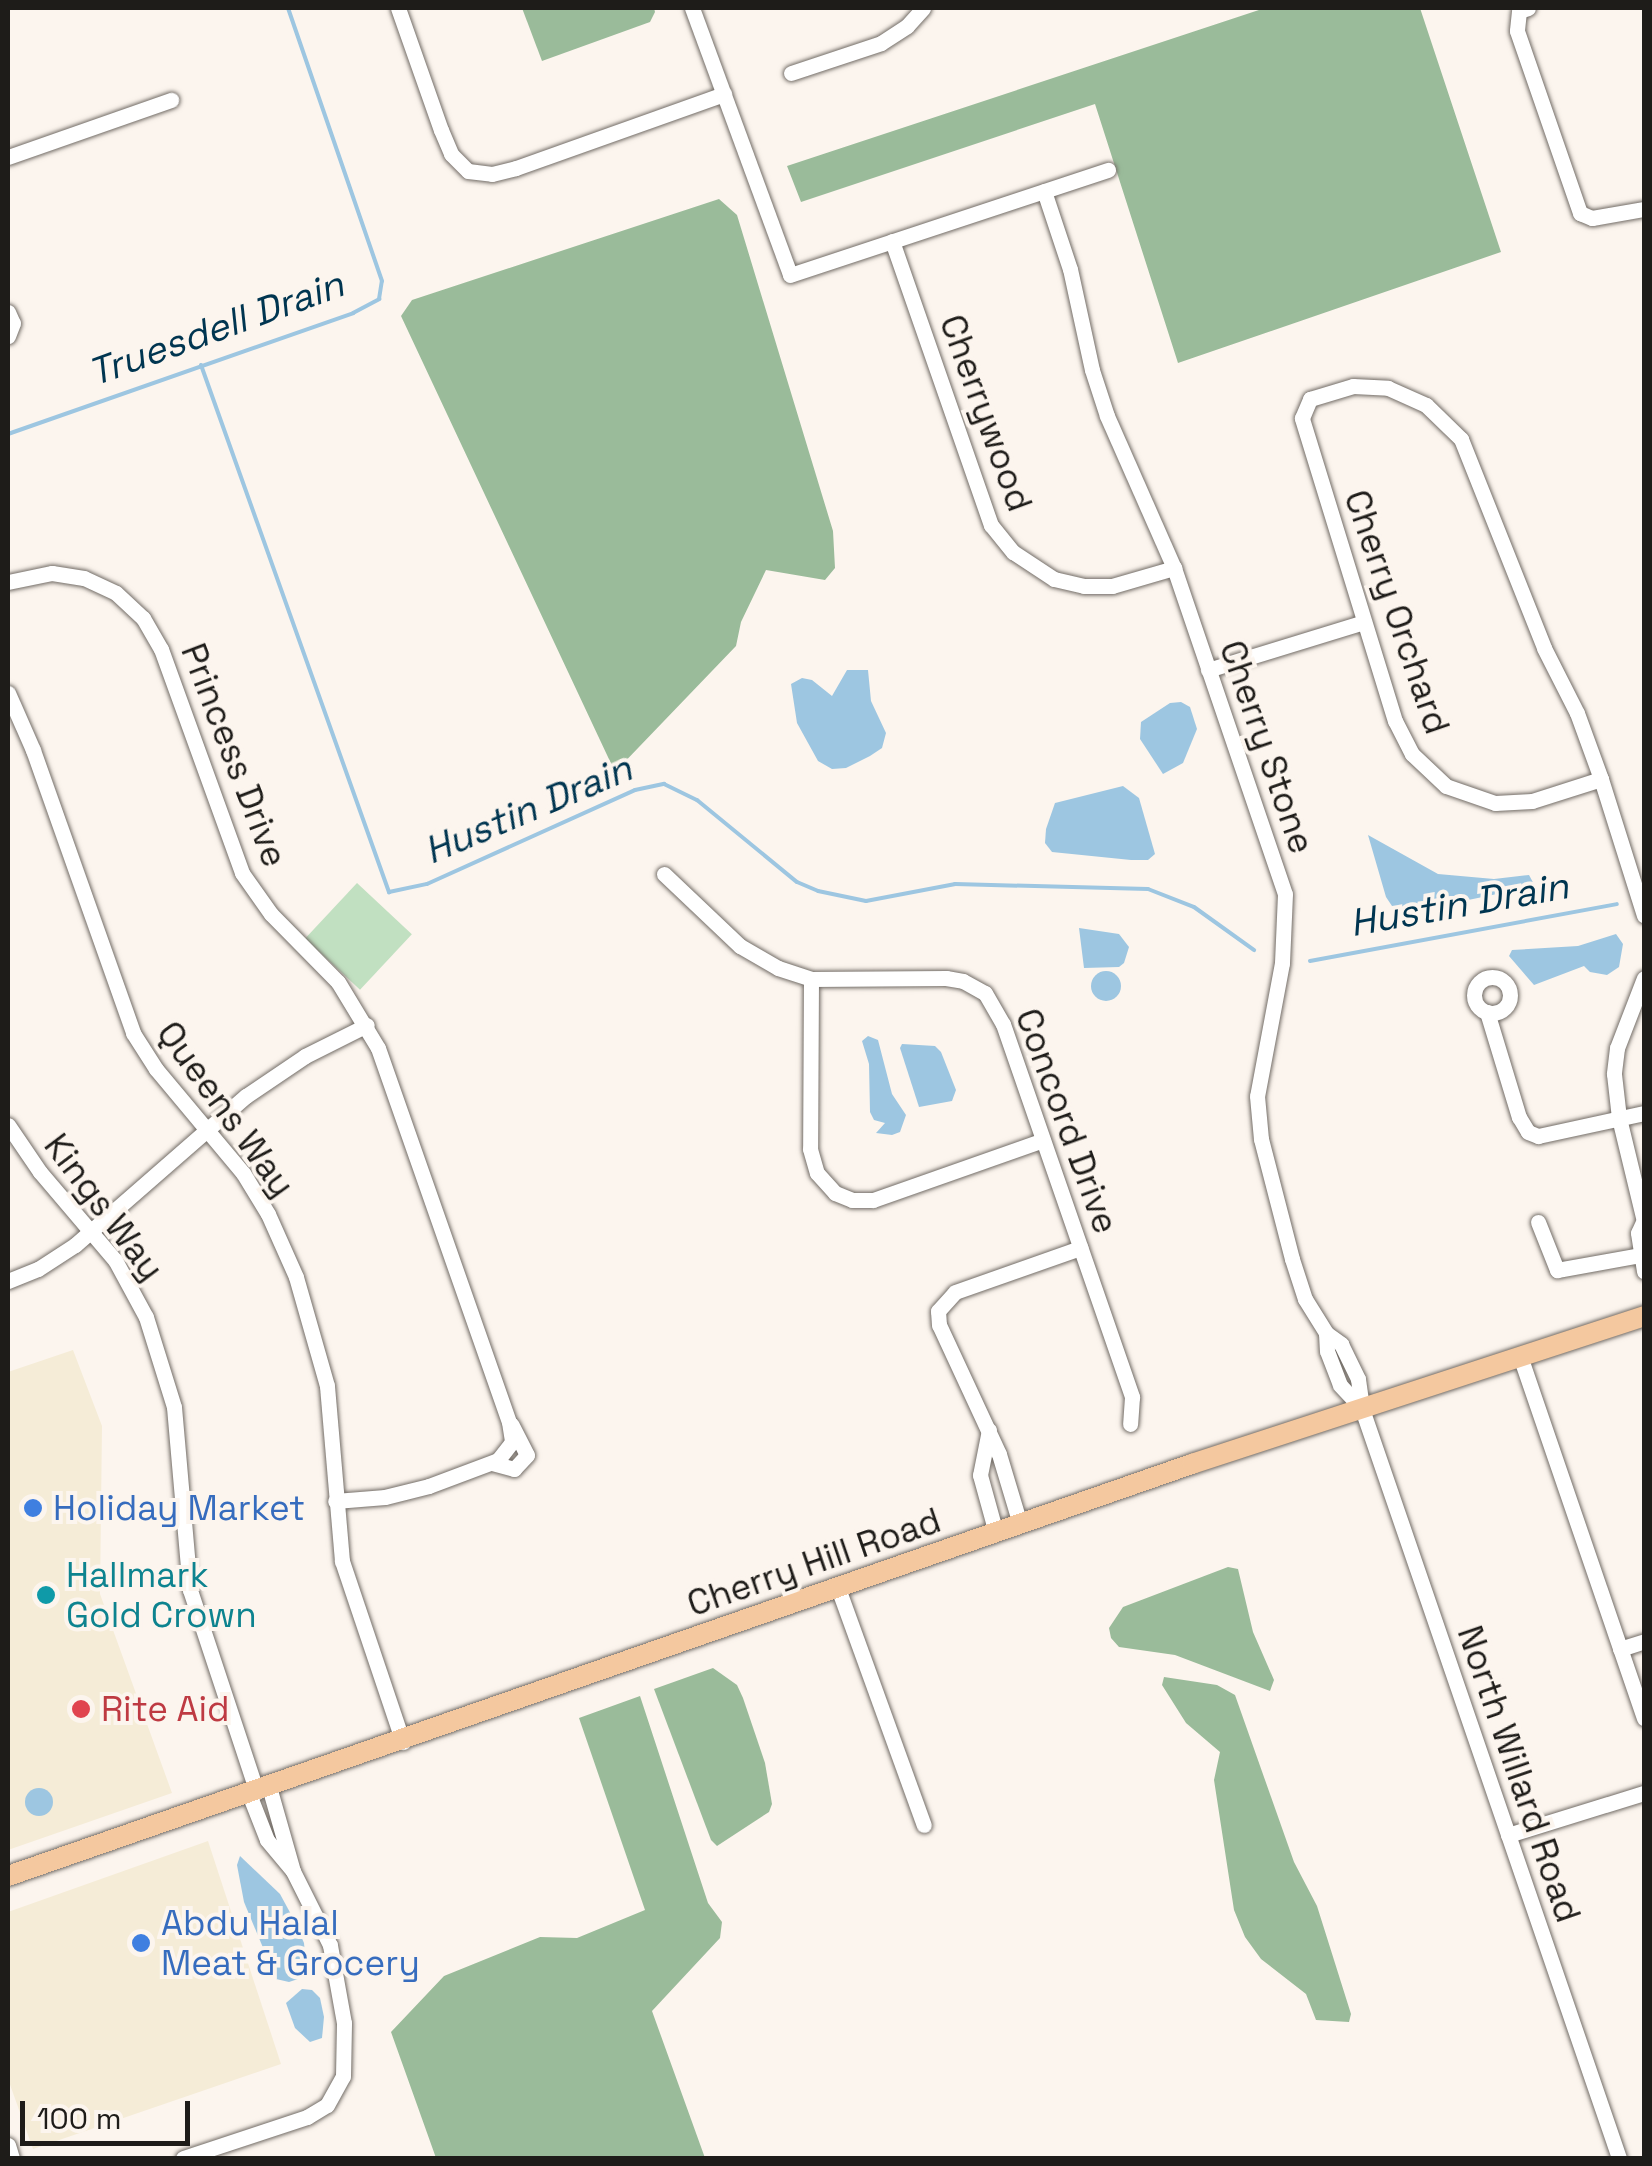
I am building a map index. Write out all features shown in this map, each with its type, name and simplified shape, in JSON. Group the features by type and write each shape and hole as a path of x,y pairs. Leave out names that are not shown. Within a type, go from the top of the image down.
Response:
{"main road":[{"name":"Cherry Hill Road","path":"8,1876 403,1742 1020,1524 1644,1316"}],"street":[{"path":"398,8 446,142 468,171 492,174 516,168 724,94"},
{"path":"692,8 790,275 1108,170"},
{"path":"790,73 881,42 906,26 923,8"},
{"path":"1524,9 1516,31 1573,195 1586,217 1644,209"},
{"path":"8,157 171,100"},
{"name":"Cherry Stone","path":"1044,191 1070,269 1092,370 1112,428 1174,568 1285,894 1282,963 1259,1077 1258,1124 1301,1289 1326,1333 1342,1344 1358,1378 1362,1409"},
{"name":"Cherrywood","path":"892,241 991,525 1012,552 1042,574 1084,586 1112,586 1174,568"},
{"path":"8,312 13,322 8,336"},
{"name":"Cherry Orchard","path":"1342,388 1388,388 1426,405 1462,440 1530,616 1570,696 1602,779 1511,804 1481,801 1446,786 1424,768 1403,739 1364,622 1302,418 1304,404 1342,388"},
{"name":"Princess Drive","path":"8,582 52,574 84,578 116,593 143,618 161,648 242,873 271,914 338,982 367,1024 510,1422 512,1442 503,1456 492,1463 403,1493 336,1502"},
{"path":"1208,670 1364,622"},
{"name":"Queens Way","path":"8,693 134,1034 156,1069 257,1195 296,1277 327,1386 347,1580 403,1742"},
{"path":"1602,779 1644,915"},
{"name":"Concord Drive","path":"664,874 722,930 760,960 812,979 946,978 974,985 998,1013 1132,1396 1130,1424"},
{"path":"711,944 722,930"},
{"path":"1644,978 1617,1048 1614,1074 1619,1118 1644,1220 1638,1233 1644,1272"},
{"path":"812,979 810,1149 817,1173 836,1194 852,1200 872,1200 1043,1140"},
{"path":"1487,1012 1513,1102 1528,1132 1538,1136 1644,1112"},
{"path":"8,1281 38,1269 92,1232 207,1129 283,1070 367,1024"},
{"name":"Kings Way","path":"8,1124 40,1172 92,1232 134,1290 166,1375 178,1432 190,1590 258,1791 330,1946 344,2023 343,2076 326,2105 307,2118 183,2158"},
{"path":"1538,1222 1556,1270 1640,1255"},
{"path":"1020,1524 989,1430 940,1326 941,1304 955,1292 1080,1248"},
{"path":"1520,1356 1644,1718"},
{"name":"North Willard Road","path":"1362,1409 1619,2158"},
{"path":"989,1430 980,1475 996,1533"},
{"path":"838,1588 924,1824"},
{"path":"1620,1648 1644,1641"},
{"path":"1508,1835 1644,1793"},
{"path":"8,2145 12,2158"}],"shaded area":[{"path":"73,1350 102,1426 100,1594 172,1793 8,1850 8,1372"},
{"path":"208,1841 281,2064 33,2149 8,2079 8,1912"}],"green space":[{"path":"522,8 654,8 655,12 650,22 542,61"},
{"path":"1265,8 1420,8 1501,252 1178,363 1095,104 801,202 787,166"},
{"path":"719,199 737,215 833,531 835,568 825,580 766,570 741,622 736,646 615,772 401,316 412,300"},
{"path":"357,883 412,934 360,990 305,939"},
{"path":"1228,1567 1238,1569 1253,1632 1274,1680 1270,1691 1175,1655 1119,1647 1111,1638 1109,1628 1123,1607"},
{"path":"713,1668 737,1685 743,1698 765,1763 772,1804 769,1812 717,1846 711,1840 654,1689"},
{"path":"1164,1677 1217,1685 1235,1695 1294,1862 1317,1906 1351,2014 1349,2022 1316,2020 1306,1994 1261,1959 1245,1937 1234,1910 1214,1780 1220,1752 1186,1723 1162,1685"},
{"path":"640,1696 708,1903 722,1922 720,1938 652,2011 705,2158 436,2158 391,2032 444,1976 540,1937 577,1938 645,1910 579,1718"}],"water":[{"path":"847,670 868,670 871,701 886,733 882,748 870,756 846,768 832,769 818,761 797,723 791,684 802,678 812,680 832,696"},
{"path":"1181,702 1190,707 1197,729 1183,763 1163,774 1140,739 1141,722 1170,703"},
{"path":"1123,786 1139,798 1155,854 1148,860 1131,860 1052,852 1045,843 1055,803"},
{"path":"1368,835 1438,874 1494,879 1529,875 1535,886 1420,910 1411,904 1394,909 1386,897"},
{"path":"1079,928 1119,934 1129,947 1124,963 1119,967 1084,968"},
{"path":"1616,934 1623,944 1619,967 1607,975 1590,972 1584,966 1534,985 1509,956 1512,950 1578,946"},
{"path":"1106,971 1117,975 1121,986 1117,997 1106,1001 1095,997 1091,986 1095,975"},
{"path":"868,1036 878,1040 892,1094 906,1115 900,1132 892,1135 876,1133 885,1123 874,1120 870,1112 869,1064 862,1041"},
{"path":"902,1044 935,1046 941,1052 956,1090 952,1101 919,1107"},
{"path":"39,1788 49,1792 53,1802 49,1812 39,1816 29,1812 25,1802 29,1792"},
{"path":"240,1856 280,1894 304,1943 307,1976 289,1982 276,1979 244,1902 237,1865"},
{"path":"302,1989 312,1990 320,1998 324,2017 322,2038 310,2042 295,2028 286,2003"}],"waterway":[{"name":"Truesdell Drain","path":"8,434 353,313 379,299 382,281 288,8"},
{"name":"Hustin Drain","path":"201,365 389,892 427,884 635,790 664,784 697,800 797,882 818,891 866,901 955,884 1148,889 1194,907 1254,950"},
{"name":"Hustin Drain","path":"1310,961 1617,904"}],"place":[{"name":"Holiday Market","path":"33,1508"},
{"name":"Hallmark Gold Crown","path":"46,1595"},
{"name":"Rite Aid","path":"81,1709"},
{"name":"Abdu Halal Meat & Grocery","path":"141,1943"}]}
